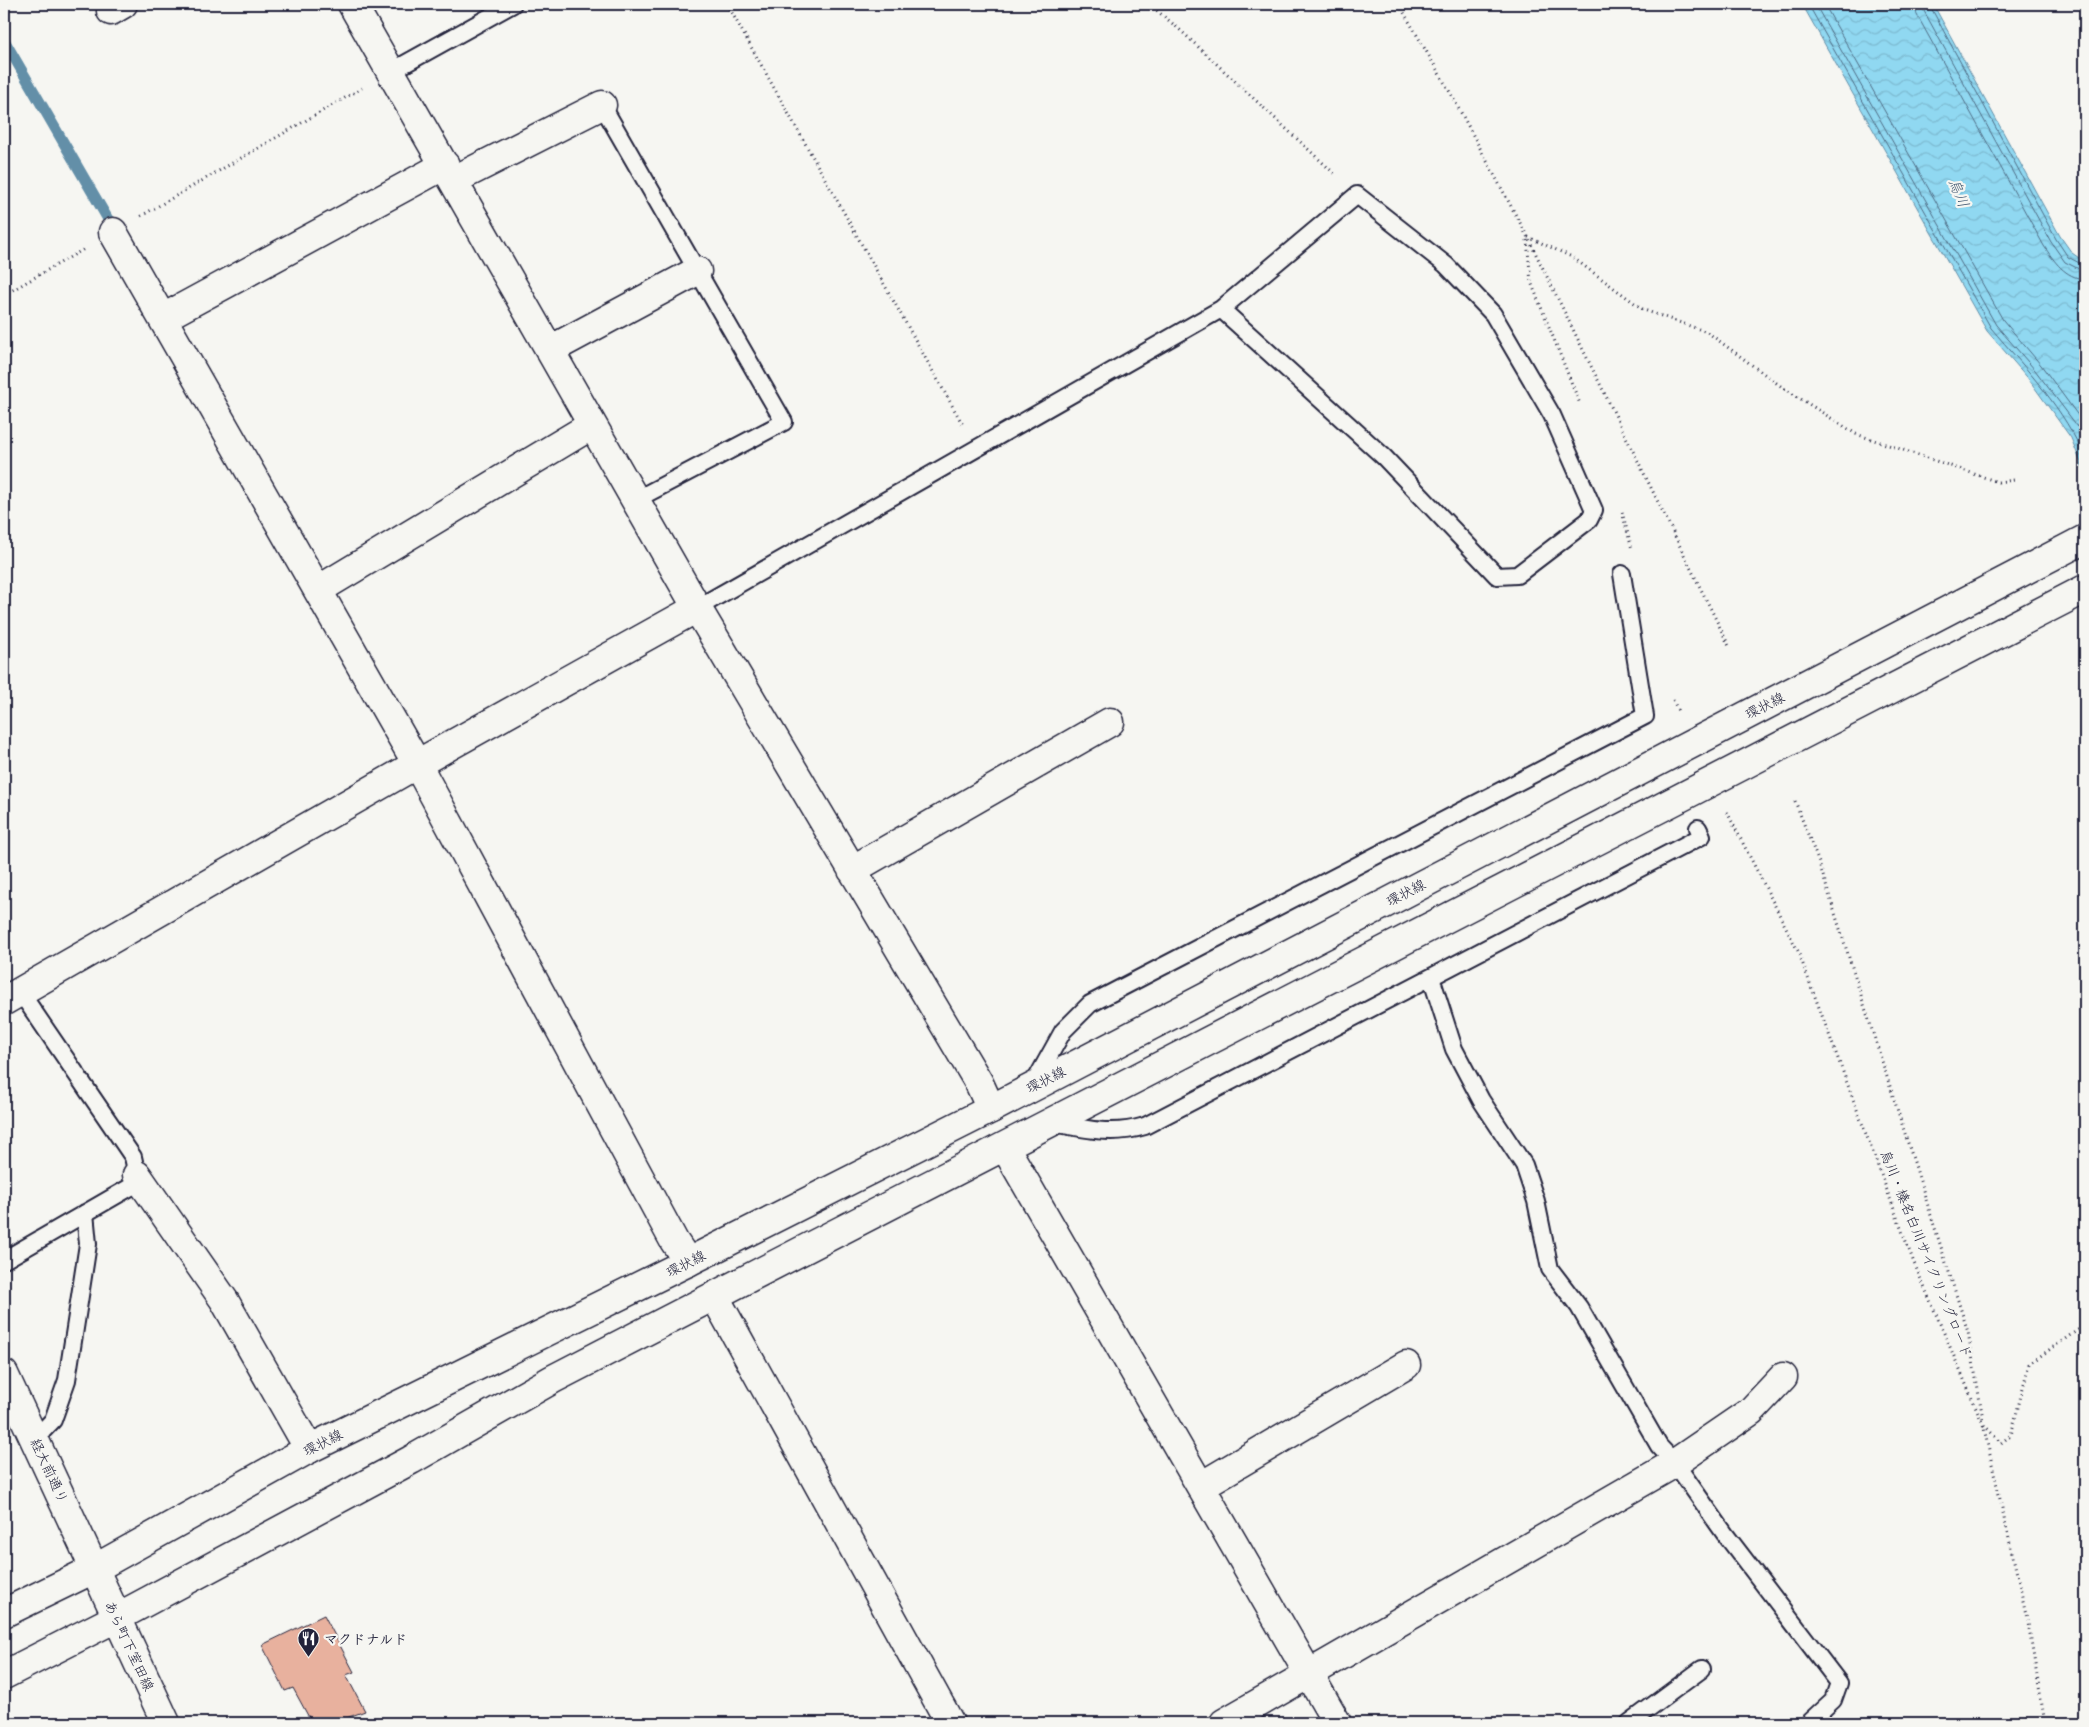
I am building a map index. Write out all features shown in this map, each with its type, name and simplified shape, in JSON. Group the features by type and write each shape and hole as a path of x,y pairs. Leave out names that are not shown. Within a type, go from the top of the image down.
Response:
{"street":[{"path":"352,4 392,71 697,608 979,1083 991,1109"},
{"path":"163,318 450,173 602,105"},
{"path":"114,232 417,764 674,1241 688,1262"},
{"path":"550,350 697,271"},
{"path":"318,590 592,424"},
{"name":"環状線","path":"4,1613 94,1569 310,1450 991,1109 2085,539"},
{"path":"4,1675 116,1618 411,1460 553,1379 1054,1123 2085,589"},
{"path":"12,997 417,764 697,608"},
{"path":"852,870 1110,722"},
{"path":"1005,1147 1337,1723"},
{"path":"139,1178 224,1300 310,1450"},
{"path":"716,1297 950,1723"},
{"path":"1200,1486 1406,1365"},
{"name":"経大前通り","path":"4,1374 94,1569"},
{"path":"1224,1723 1674,1463 1750,1411 1783,1377"},
{"name":"あら町下室田線","path":"94,1569 166,1723"}],"lane":[{"path":"392,71 513,4"},
{"path":"602,105 784,422 635,500"},
{"path":"697,608 1221,309 1357,195 1446,265 1493,314 1552,415 1594,510 1589,520 1517,575 1497,576 1384,457 1221,309"},
{"path":"1031,1088 1063,1031 1090,1004 1647,721 1622,574"},
{"path":"1054,1123 1109,1132 1145,1126 1702,836 1698,828"},
{"path":"1431,977 1454,1049 1481,1100 1524,1165 1536,1201 1550,1269 1579,1307 1659,1446 1674,1463 1724,1534 1839,1683 1833,1700 1808,1723"},
{"path":"4,1260 85,1213 139,1178 133,1157 12,997"},
{"path":"34,1440 53,1420 68,1380 88,1244 85,1213"},
{"path":"1629,1723 1702,1669"}],"path":[{"path":"727,4 976,450"},
{"path":"1149,4 1179,29 1357,195"},
{"path":"1399,4 1451,94 1527,236 1730,648"},
{"path":"4,295 392,71"},
{"path":"1527,236 1572,257 1644,310 1707,332 1782,387 1856,434 1998,482 2014,480"},
{"path":"1794,801 1819,863 1968,1332 1983,1424 2001,1443 2011,1435 2029,1364 2085,1325"},
{"name":"烏川・榛名白川サイクリングロード","path":"1727,812 1798,951 1914,1262 1983,1424 2028,1623 2045,1723"}],"water":[{"name":"烏川","path":"1802,4 1933,4 2060,236 2072,253 2085,262 2085,473 2071,438 2027,377 1987,331"}],"building":[{"name":"マクドナルド","path":"324,1615 354,1672 346,1675 365,1711 333,1723 312,1723 293,1688 285,1691 262,1645"}],"waterway":[{"path":"4,40 109,221"}],"place":[{"name":"マクドナルド","path":"308,1658"}]}
